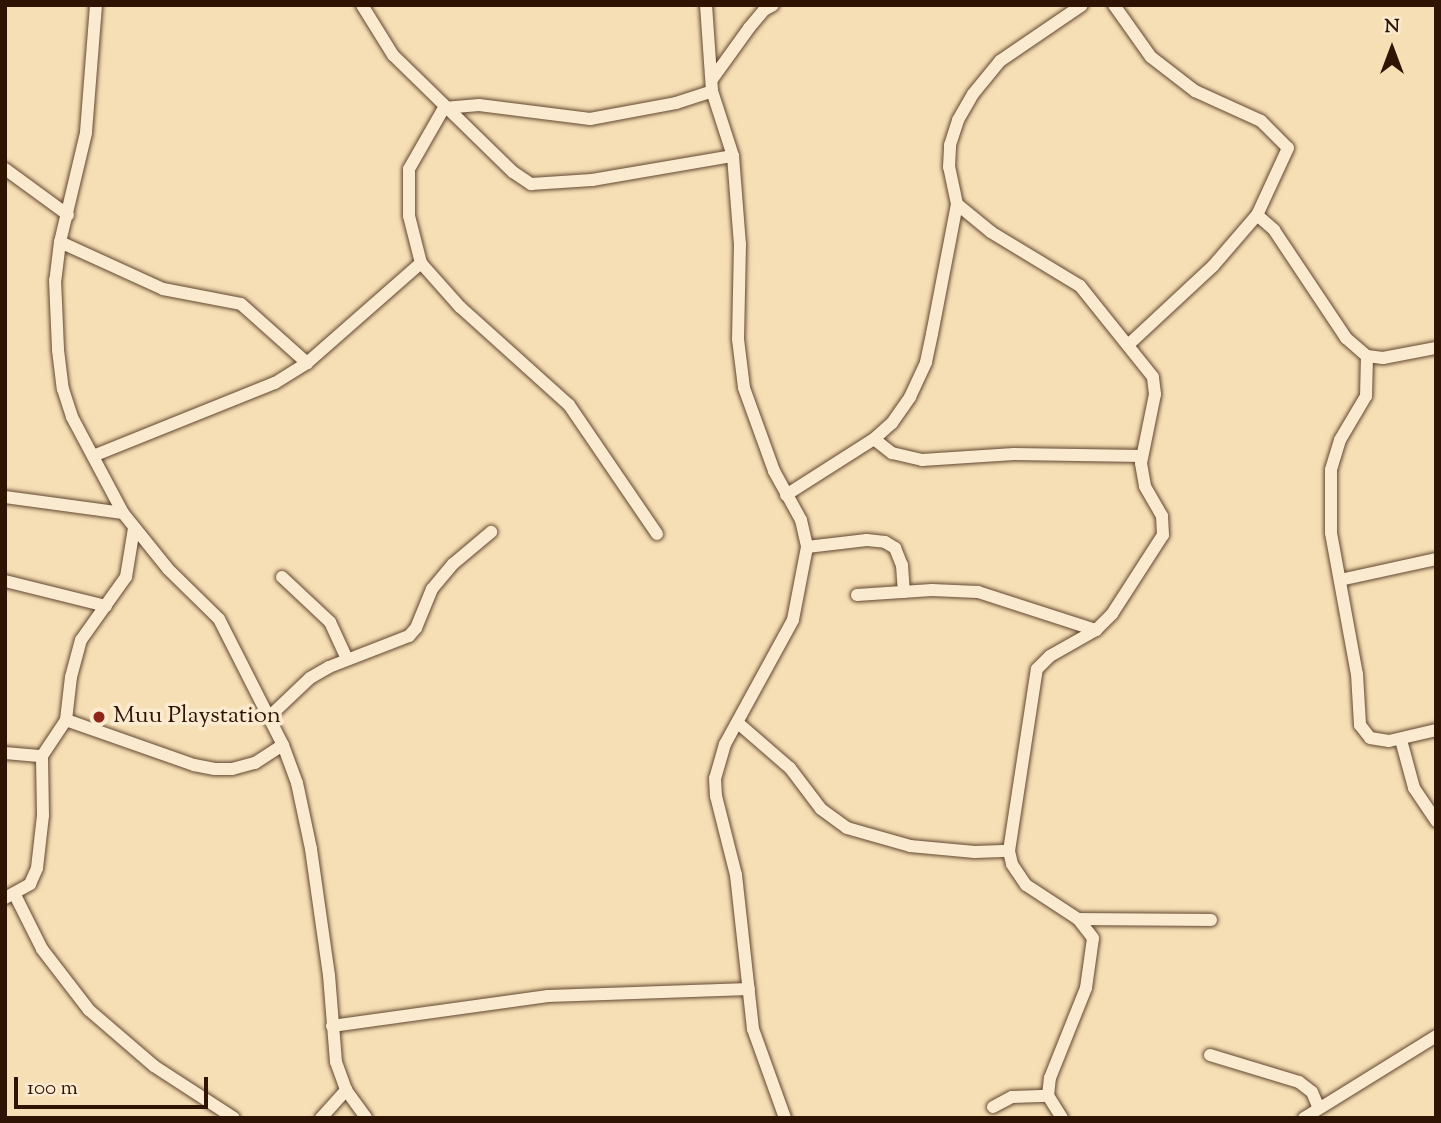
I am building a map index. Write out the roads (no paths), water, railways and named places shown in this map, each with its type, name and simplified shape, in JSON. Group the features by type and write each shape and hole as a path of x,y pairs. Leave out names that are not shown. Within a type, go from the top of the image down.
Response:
{"street":[{"path":"96,5 86,133 60,242 55,280 58,350 63,389 72,416 123,513 168,569 219,619 283,746 297,783 311,849 329,975 336,1062 346,1090 366,1118"},
{"path":"362,5 393,55 444,108 513,172 531,184 592,180 733,156"},
{"path":"706,5 713,84 733,156 740,244 737,312 740,362 747,398 786,495 801,520 807,547 793,620 725,744 715,778 716,796 736,875 758,1047 785,1118"},
{"path":"444,108 479,105 590,118 676,103 713,84 749,28 764,10 773,5"},
{"path":"786,495 874,439 892,423 910,397 926,362 957,204 948,167 950,145 958,120 973,93 1000,61 1082,5"},
{"path":"1114,5 1151,57 1195,90 1261,121 1282,139 1288,148 1257,215 1213,266 1129,344"},
{"path":"444,108 409,169 409,216 421,263 442,290 569,405 657,534"},
{"path":"5,169 68,215"},
{"path":"957,204 991,232 1080,286 1153,377 1155,394 1142,456 1146,486 1163,516 1163,535 1112,614 1096,630 1050,656 1037,669 1009,851 1012,864 1026,885 1078,919 1093,938 1093,956 1086,988 1050,1078 1048,1096 1062,1118"},
{"path":"1257,215 1274,230 1346,338 1367,356 1383,358 1436,348"},
{"path":"60,242 163,289 241,304 307,363"},
{"path":"93,456 275,383 307,363 421,263"},
{"path":"1367,356 1366,396 1340,440 1331,470 1331,533 1357,674 1360,725 1370,738 1401,740 1436,730"},
{"path":"874,439 891,453 922,460 1014,454 1142,456"},
{"path":"5,497 123,513"},
{"path":"134,528 126,577 81,640 71,677 66,720 42,756 43,815 37,868 30,884 10,897 42,949 97,1019 154,1066 234,1118"},
{"path":"270,716 310,678 347,659 409,636 416,628 432,589 453,564 491,532"},
{"path":"807,547 867,540 885,542 895,548 902,565 904,592"},
{"path":"1340,580 1436,559"},
{"path":"282,577 330,622 347,659"},
{"path":"5,581 106,606"},
{"path":"857,595 978,592 1096,630"},
{"path":"66,720 194,765 215,769 232,769 255,762 283,746"},
{"path":"738,723 790,768 821,809 847,828 910,846 968,852 1009,851"},
{"path":"1401,740 1414,788 1436,821"},
{"path":"5,753 42,756"},
{"path":"1078,919 1211,920"},
{"path":"332,1026 562,995 749,989"},
{"path":"1304,1118 1318,1106 1436,1036"},
{"path":"1210,1055 1299,1082 1312,1092 1318,1106"},
{"path":"321,1118 346,1090"},
{"path":"993,1107 1012,1097 1048,1096"}],"place":[{"name":"Muu Playstation","path":"99,717"}]}
